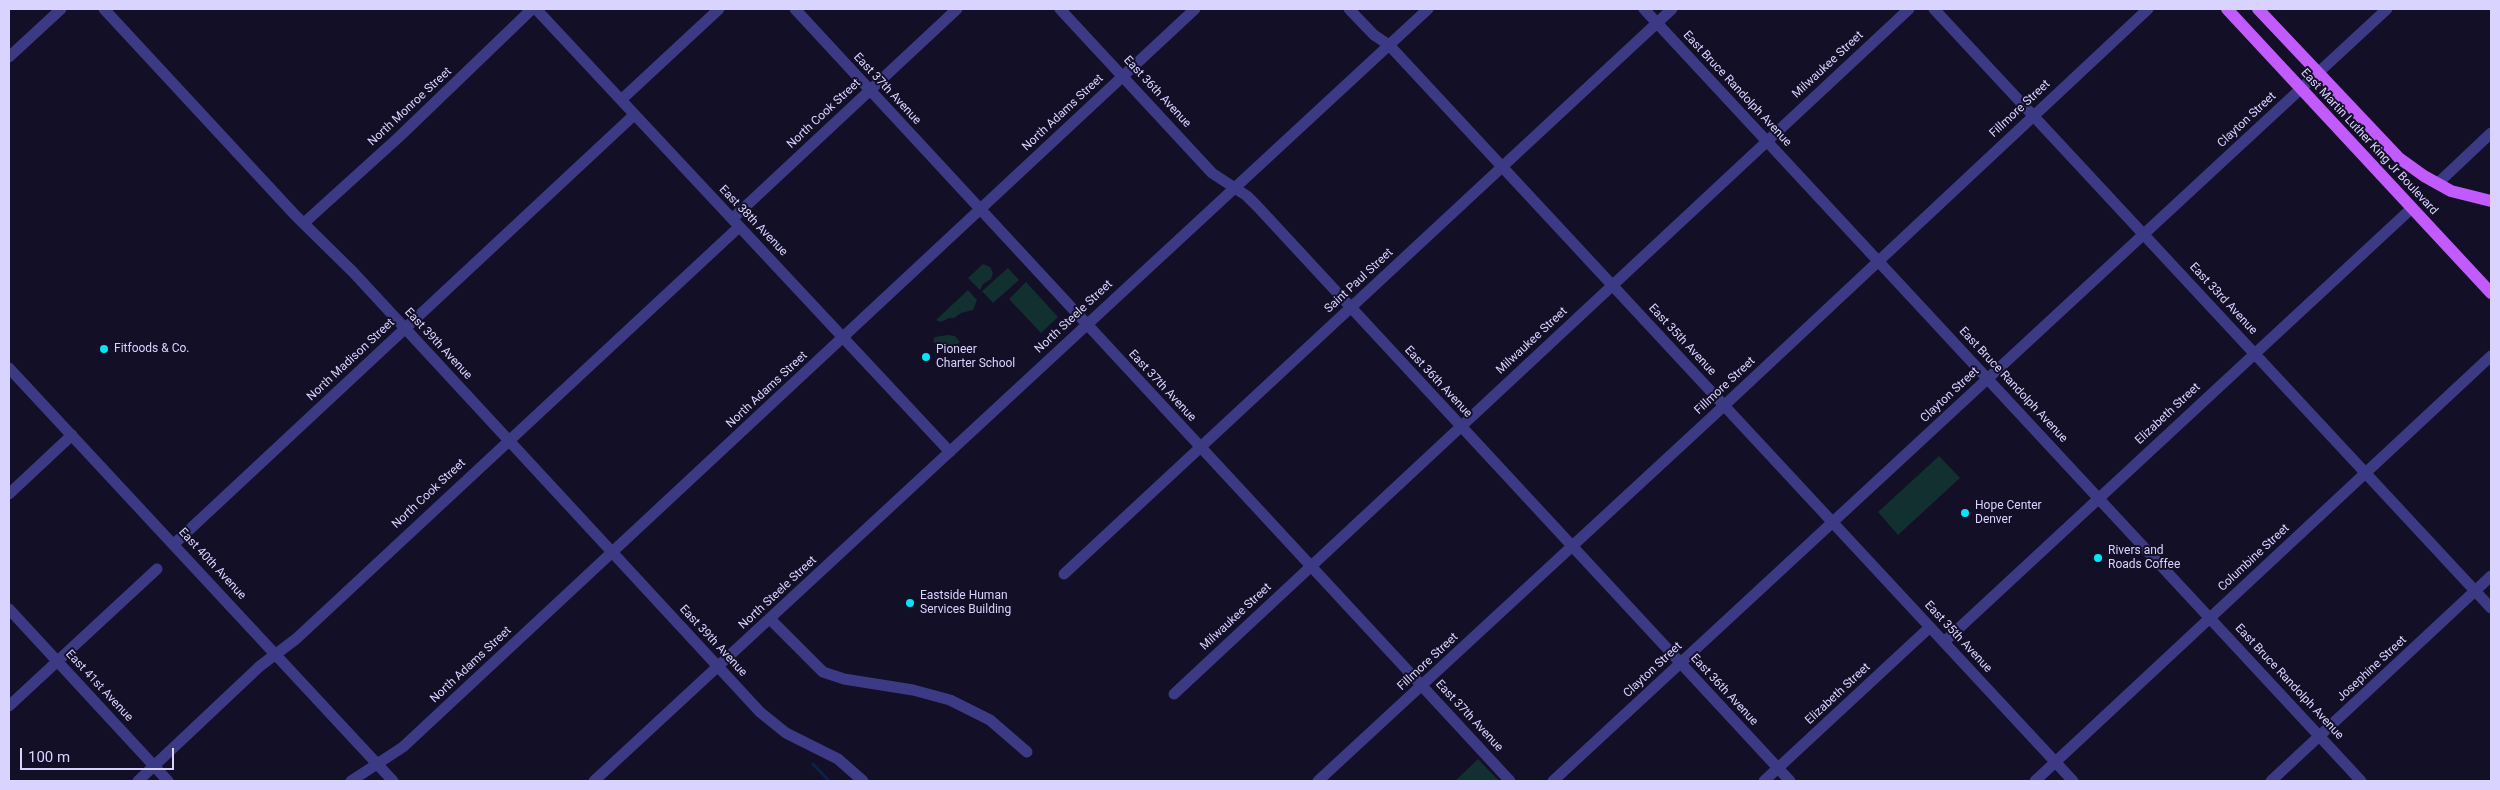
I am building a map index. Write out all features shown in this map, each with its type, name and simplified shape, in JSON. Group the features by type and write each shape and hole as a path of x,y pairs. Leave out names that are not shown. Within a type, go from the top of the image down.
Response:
{"main road":[{"name":"East Martin Luther King Jr Boulevard","path":"2228,9 2491,294"},
{"name":"East Martin Luther King Jr Boulevard","path":"2258,9 2395,154 2437,184 2460,194 2491,201"}],"street":[{"path":"9,57 61,9"},
{"name":"East 39th Avenue","path":"104,9 404,328 750,701 777,727 830,754 863,781"},
{"name":"North Monroe Street","path":"304,223 406,130 532,9"},
{"name":"East 38th Avenue","path":"536,9 950,452"},
{"path":"621,100 719,9"},
{"name":"East 37th Avenue","path":"795,9 1510,781"},
{"name":"North Cook Street","path":"138,781 260,666 277,654 508,440 735,223 870,90 957,9"},
{"name":"East 36th Avenue","path":"1060,9 1212,173 1234,187 1257,206 1790,781"},
{"name":"North Adams Street","path":"351,781 403,747 1195,9"},
{"name":"East 35th Avenue","path":"1349,9 1374,35 1389,45 2073,781"},
{"name":"North Steele Street","path":"594,781 1428,9"},
{"name":"East Bruce Randolph Avenue","path":"1644,9 2361,781"},
{"name":"Saint Paul Street","path":"1064,574 1672,9"},
{"name":"Milwaukee Street","path":"1174,694 1909,9"},
{"name":"East 33rd Avenue","path":"1934,9 2491,608"},
{"name":"Fillmore Street","path":"1318,781 1573,547 2148,9"},
{"name":"Clayton Street","path":"1553,781 2387,9"},
{"name":"North Madison Street","path":"174,544 634,115"},
{"path":"2437,184 2491,133"},
{"name":"Elizabeth Street","path":"1944,642 2412,208"},
{"name":"Columbine Street","path":"2034,781 2491,356"},
{"name":"East 40th Avenue","path":"9,368 277,654 393,781"},
{"path":"9,494 72,435"},
{"path":"9,706 157,570"},
{"name":"Josephine Street","path":"2271,781 2491,576"},
{"name":"East 41st Avenue","path":"9,609 168,781"},
{"path":"770,619 823,672 844,679 914,691 950,700 990,720 1027,752"},
{"name":"Elizabeth Street","path":"1764,781 1930,627"}],"green space":[{"path":"983,264 990,267 993,273 991,279 983,284 980,290 968,278"},
{"path":"1008,268 1019,280 993,303 982,291"},
{"path":"1026,282 1058,317 1041,333 1009,299"},
{"path":"968,290 977,300 973,310 941,322 936,320"},
{"path":"955,336 960,342 946,355 933,341 935,337"},
{"path":"1939,456 1960,478 1898,535 1878,512"},
{"path":"1478,759 1499,781 1455,781"}],"waterway":[{"path":"813,764 829,781"}],"place":[{"name":"Fitfoods & Co.","path":"104,349"},
{"name":"Pioneer Charter School","path":"926,357"},
{"name":"Hope Center Denver","path":"1965,513"},
{"name":"Rivers and Roads Coffee","path":"2098,558"},
{"name":"Eastside Human Services Building","path":"910,603"}]}
